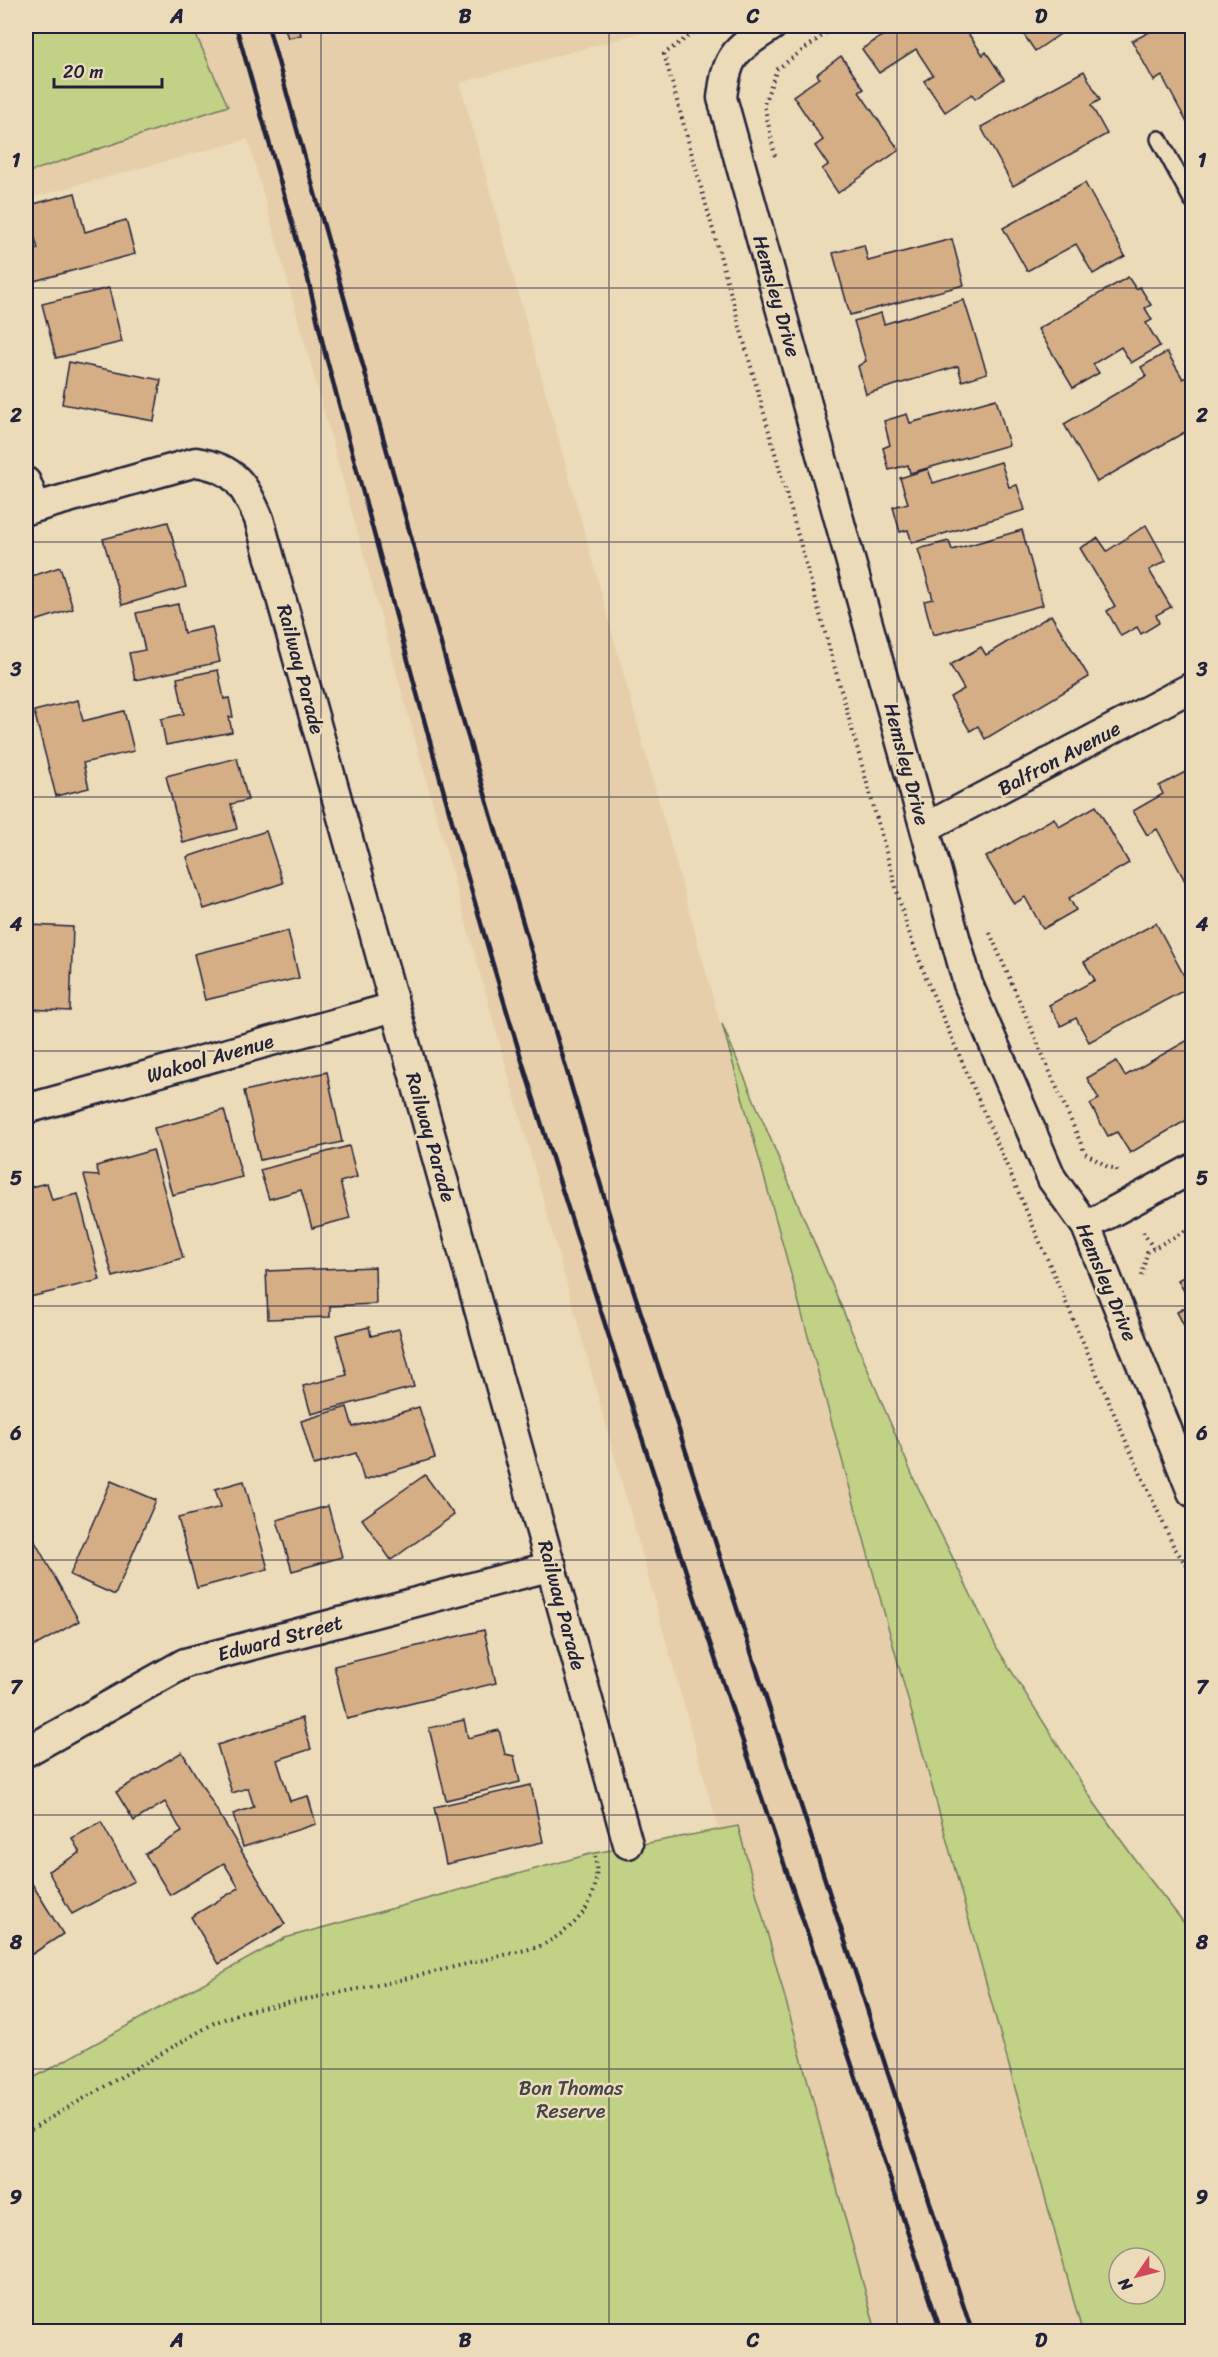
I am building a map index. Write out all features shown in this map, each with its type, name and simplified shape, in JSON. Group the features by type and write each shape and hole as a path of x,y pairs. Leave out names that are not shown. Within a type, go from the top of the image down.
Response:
{"street":[{"name":"Hemsley Drive","path":"772,26 740,48 725,70 722,98 968,984 1052,1179 1086,1226 1192,1492"},
{"name":"Railway Parade","path":"29,500 196,462 216,465 234,476 249,494 259,519 628,1844"},
{"name":"Balfron Avenue","path":"925,828 1192,687"},
{"name":"Wakool Avenue","path":"26,1109 394,1006"},
{"path":"1086,1226 1192,1169"},
{"name":"Edward Street","path":"26,1752 185,1663 552,1566"}],"lane":[{"path":"1159,139 1192,200"}],"path":[{"path":"776,158 764,104 777,69 836,26"},
{"path":"989,930 1085,1153 1108,1167 1117,1169 1125,1205 1153,1248"},
{"path":"1140,1284 1147,1252 1192,1227"},
{"path":"26,2132 214,2023 242,2012 382,1984 537,1947 557,1938 572,1927 585,1910 595,1891 598,1873 594,1852"}],"shaded area":[{"path":"192,26 665,26 460,83 1082,2331 876,2331 738,1826 719,1831 248,139 26,199 26,173 227,106"}],"green space":[{"path":"26,26 192,26 228,106 26,173"},
{"path":"722,1024 914,1479 997,1648 1093,1801 1141,1868 1192,1933 1192,2331 1082,2331"},
{"name":"Bon Thomas Reserve","path":"738,1826 876,2331 26,2331 26,2082 285,1938 590,1854"}],"building":[{"path":"284,26 299,26 301,35 288,38"},
{"path":"897,26 963,26 983,55 986,52 1004,79 975,99 972,94 945,112 924,81 933,75 916,49 879,73 862,49"},
{"path":"1018,26 1072,26 1035,51"},
{"path":"1161,26 1192,26 1192,132 1162,76 1154,81 1132,41"},
{"path":"841,56 864,89 859,92 899,150 838,193 822,169 828,165 815,146 823,140 793,96 819,78 817,74"},
{"path":"1084,71 1100,100 1091,105 1107,134 1013,186 981,127"},
{"path":"1085,183 1125,256 1093,274 1076,244 1027,271 1003,228"},
{"path":"75,193 85,232 126,220 135,254 34,281 26,252 38,249 26,206"},
{"path":"952,239 964,285 850,315 833,253 864,245 868,261"},
{"path":"1128,277 1136,289 1140,287 1151,305 1145,308 1152,320 1146,323 1160,346 1131,363 1121,347 1093,364 1099,373 1073,388 1038,329"},
{"path":"109,288 122,342 56,358 42,304"},
{"path":"964,300 987,373 962,381 958,366 866,394 858,366 866,361 854,321 881,313 884,324"},
{"path":"1167,352 1183,379 1188,376 1192,384 1192,428 1097,482 1064,424 1146,376 1141,367"},
{"path":"69,362 161,380 154,421 62,404"},
{"path":"996,399 1009,445 910,473 908,465 889,470 883,448 890,445 884,421 907,414 910,423"},
{"path":"1001,462 1009,487 1017,485 1025,510 912,543 908,530 900,532 893,507 908,503 900,478 928,469 933,483"},
{"path":"1192,499 1192,512 1187,502"},
{"path":"168,522 186,587 122,605 103,539"},
{"path":"1146,525 1166,561 1149,570 1171,607 1156,615 1159,623 1141,634 1137,627 1121,636 1107,611 1115,606 1080,548 1098,538 1107,551"},
{"path":"1022,530 1043,605 933,635 924,601 933,599 918,549 949,541 952,550"},
{"path":"60,567 73,609 26,624 26,578"},
{"path":"178,604 184,633 212,627 220,662 135,680 129,653 145,650 136,613"},
{"path":"1051,615 1089,677 985,739 978,726 970,731 950,697 964,689 950,665 981,647 986,655"},
{"path":"218,670 224,699 229,698 233,717 229,717 232,732 166,745 161,719 184,714 177,678"},
{"path":"78,700 83,721 124,711 134,751 83,763 89,788 56,796 34,711"},
{"path":"237,758 248,800 231,804 237,829 183,843 166,776"},
{"path":"1187,771 1192,780 1191,892 1157,829 1147,835 1133,811 1163,794 1159,786"},
{"path":"1096,806 1129,863 1069,898 1076,910 1043,929 1025,897 1014,904 986,857 1054,818 1059,827"},
{"path":"266,831 283,883 204,909 187,857"},
{"path":"1156,923 1190,987 1089,1042 1076,1018 1061,1026 1049,1005 1095,980 1084,962"},
{"path":"30,925 73,927 70,1011 27,1009"},
{"path":"288,931 299,978 205,1000 194,954"},
{"path":"1188,1040 1192,1048 1192,1117 1130,1153 1117,1132 1108,1136 1090,1104 1099,1099 1087,1078 1116,1061 1125,1076"},
{"path":"327,1072 342,1142 260,1160 244,1091"},
{"path":"224,1110 242,1177 172,1195 154,1128"},
{"path":"349,1146 357,1177 340,1182 350,1218 312,1228 301,1190 269,1199 260,1170"},
{"path":"153,1150 183,1258 113,1277 84,1175 99,1176 96,1166"},
{"path":"47,1183 52,1200 78,1194 100,1280 26,1298 26,1188"},
{"path":"375,1267 376,1304 330,1306 330,1317 268,1319 266,1271"},
{"path":"1192,1272 1192,1341 1177,1312 1191,1304 1178,1280"},
{"path":"369,1327 371,1336 399,1329 414,1387 311,1414 303,1386 347,1375 336,1335"},
{"path":"347,1407 353,1427 419,1407 435,1458 364,1480 356,1453 314,1465 301,1421"},
{"path":"425,1475 454,1515 391,1560 362,1519"},
{"path":"111,1481 156,1500 115,1595 70,1575"},
{"path":"244,1481 268,1569 197,1588 178,1518 221,1507 215,1489"},
{"path":"328,1506 342,1557 292,1571 277,1520"},
{"path":"33,1538 79,1621 26,1651 26,1542"},
{"path":"484,1630 496,1683 347,1719 334,1666"},
{"path":"302,1718 311,1749 277,1760 290,1801 308,1796 316,1824 243,1847 233,1814 254,1807 248,1788 232,1793 217,1745"},
{"path":"464,1720 468,1738 499,1730 505,1754 514,1756 520,1782 446,1800 429,1728"},
{"path":"182,1752 285,1924 219,1964 191,1917 239,1888 224,1863 170,1895 145,1854 182,1832 165,1802 134,1821 116,1792"},
{"path":"531,1785 543,1842 446,1864 434,1807"},
{"path":"101,1822 134,1881 72,1914 48,1871 80,1853 72,1838"},
{"path":"26,1874 63,1934 26,1958"}],"railway":[{"path":"236,26 308,279 325,353 435,761 505,1005 664,1504 941,2332"},
{"path":"268,26 448,669 613,1227 972,2332"}]}
